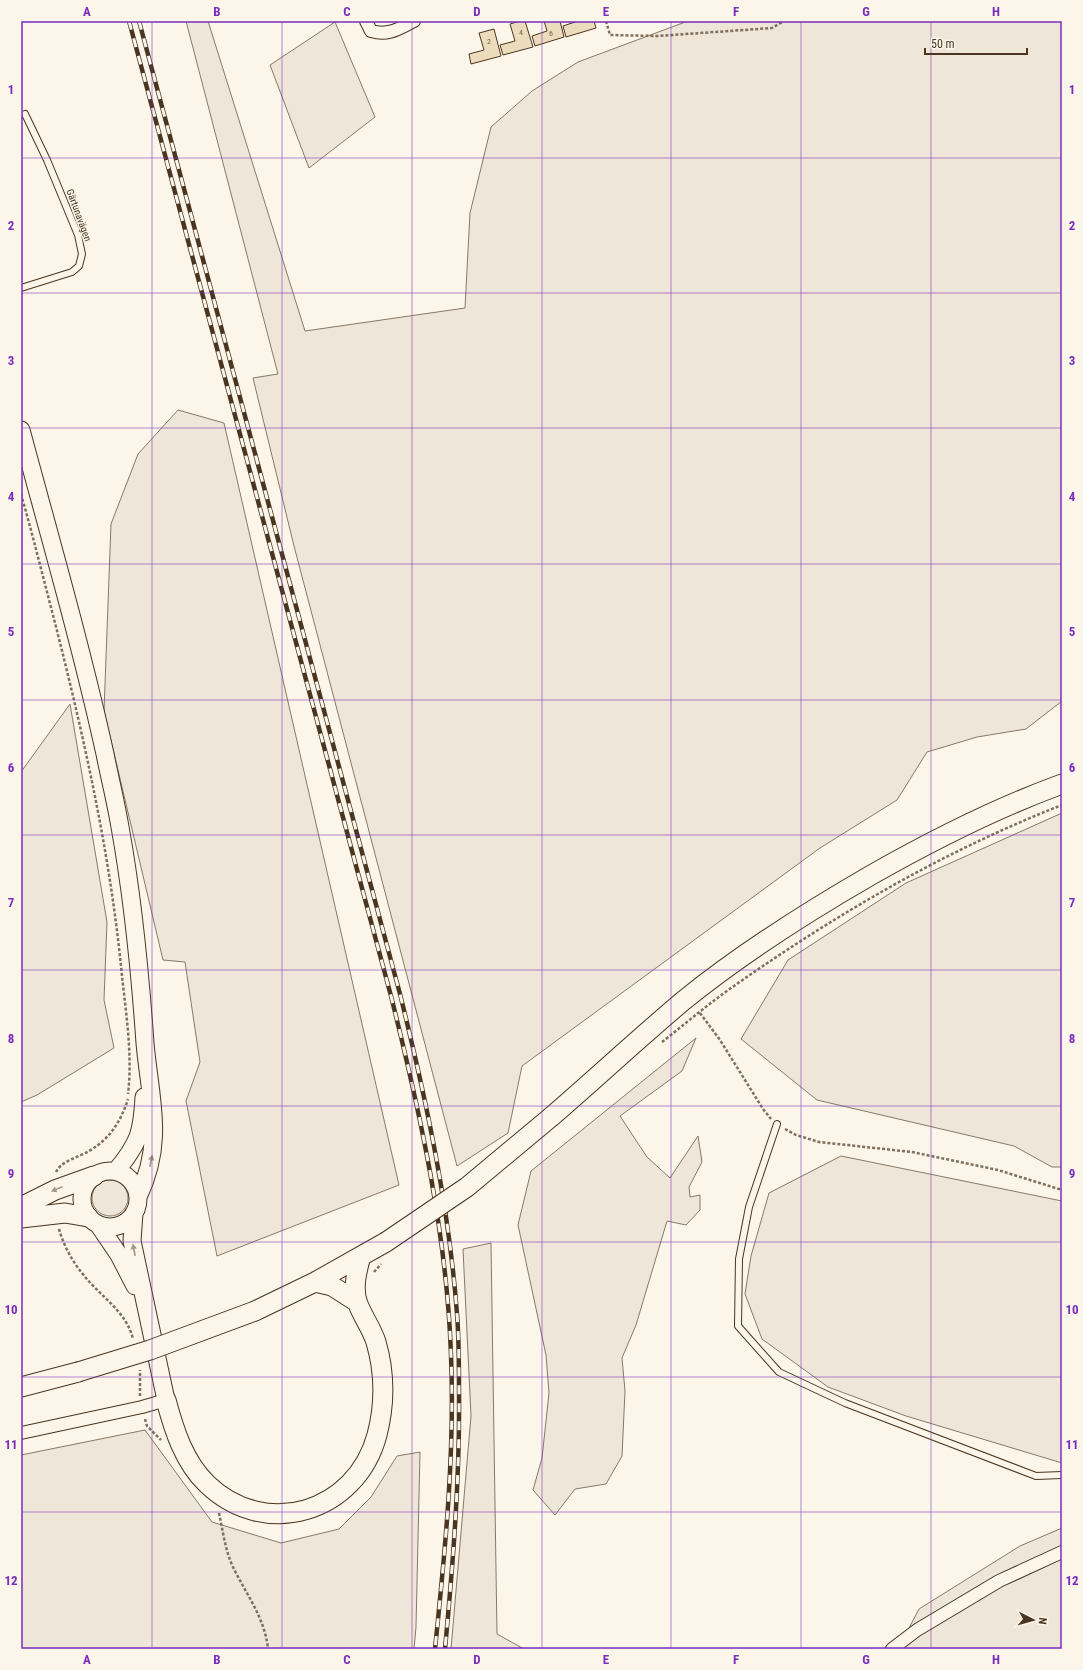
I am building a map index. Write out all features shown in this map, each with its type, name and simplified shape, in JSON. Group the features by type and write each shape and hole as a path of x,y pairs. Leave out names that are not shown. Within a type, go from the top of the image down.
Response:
{"main road":[{"path":"21,1387 78,1372 150,1350 255,1311 315,1282 386,1242 467,1187 551,1117 684,1001 740,958 829,899 913,851 972,822 1062,784"},
{"path":"21,1207 55,1190 94,1176"},
{"path":"21,1218 65,1213 93,1221"},
{"path":"166,1400 176,1434 184,1452 194,1469 206,1483 220,1495 252,1510 270,1513 301,1512 329,1501 345,1489 364,1465 377,1436 382,1416 383,1379 376,1342 357,1302 356,1281 361,1256"},
{"path":"315,1282 332,1286 357,1302"}],"street":[{"path":"366,21 371,31 382,34 395,31 414,21"},
{"path":"21,430 91,694 120,826 132,898 147,1063 153,1101 154,1129 151,1163 136,1205 127,1221 118,1226 108,1227 93,1221"},
{"path":"116,1171 133,1149 142,1126 147,1063"},
{"path":"21,1433 142,1407 166,1400 132,1242 136,1205 136,1188 124,1175 116,1171 105,1171 94,1176 87,1182 83,1190 83,1209 119,1255 133,1281 147,1316"},
{"path":"892,1649 917,1630 999,1581 1062,1552"}],"lane":[{"name":"Gärtunavägen","path":"21,288 72,272 79,266 82,254 78,235 47,160 25,114"},
{"path":"777,1124 749,1207 739,1259 738,1326 779,1372 845,1403 1036,1476 1062,1475"}],"path":[{"path":"606,21 610,35 658,36 772,28 784,21"},
{"path":"21,494 75,703 100,815 116,921 129,1061 128,1100 117,1125 107,1138 91,1150 60,1165 54,1180 55,1190"},
{"path":"657,1046 730,989 826,924 903,879 1015,823 1062,805"},
{"path":"700,1013 720,1040 762,1109 777,1124 796,1135 819,1142 912,1152 948,1159 998,1170 1062,1190"},
{"path":"56,1213 61,1235 72,1258 82,1274 118,1311 134,1342"},
{"path":"374,1272 384,1262"},
{"path":"139,1364 141,1377 139,1394 147,1426 163,1442"},
{"path":"224,1512 218,1509 228,1556 257,1611 267,1639 268,1649"}],"shaded area":[{"path":"186,21 208,21 305,331 465,308 470,213 491,127 532,91 578,62 688,21 1062,21 1062,701 1026,729 977,737 927,752 897,800 820,848 522,1066 508,1133 457,1166 294,546 253,378 278,374"},
{"path":"335,22 375,117 309,168 270,65"},
{"path":"178,410 224,423 399,1185 217,1256 186,1101 200,1062 185,962 163,960 104,711 111,524 138,454"},
{"path":"70,704 107,922 104,1000 114,1048 37,1095 21,1102 21,772"},
{"path":"1062,813 1062,1167 1052,1167 1014,1146 817,1100 741,1039 788,960 906,883"},
{"path":"696,1038 682,1071 620,1116 647,1157 670,1178 698,1136 702,1162 689,1187 690,1197 700,1195 700,1210 686,1225 667,1221 636,1325 622,1358 625,1391 622,1456 606,1484 575,1489 555,1515 533,1490 542,1458 549,1393 546,1355 518,1225 531,1171"},
{"path":"841,1156 1062,1201 1062,1463 906,1416 828,1387 762,1339 745,1294 751,1256 769,1193"},
{"path":"114,1180 123,1185 127,1191 127,1205 123,1211 114,1216 106,1216 97,1211 93,1205 92,1194 97,1185 103,1181"},
{"path":"491,1243 497,1634 524,1649 451,1649 471,1416 463,1249"},
{"path":"145,1430 212,1522 281,1543 339,1529 371,1497 397,1456 420,1452 416,1627 414,1649 21,1649 21,1455"},
{"path":"1062,1528 1062,1649 898,1649 919,1609 1020,1546"}],"building":[{"path":"525,21 533,47 503,55 500,45 515,41 510,24"},
{"path":"544,21 560,21 564,37 535,46 532,36 547,31"},
{"path":"578,21 594,21 596,28 566,37 563,26"},
{"path":"494,29 501,56 471,64 469,54 484,50 479,33"}],"railway":[{"path":"129,21 391,996 422,1129 438,1219 444,1265 451,1355 452,1392 452,1429 448,1502 435,1649"},
{"path":"139,21 400,994 419,1073 435,1153 453,1274 458,1323 459,1352 457,1488 445,1649"}]}
